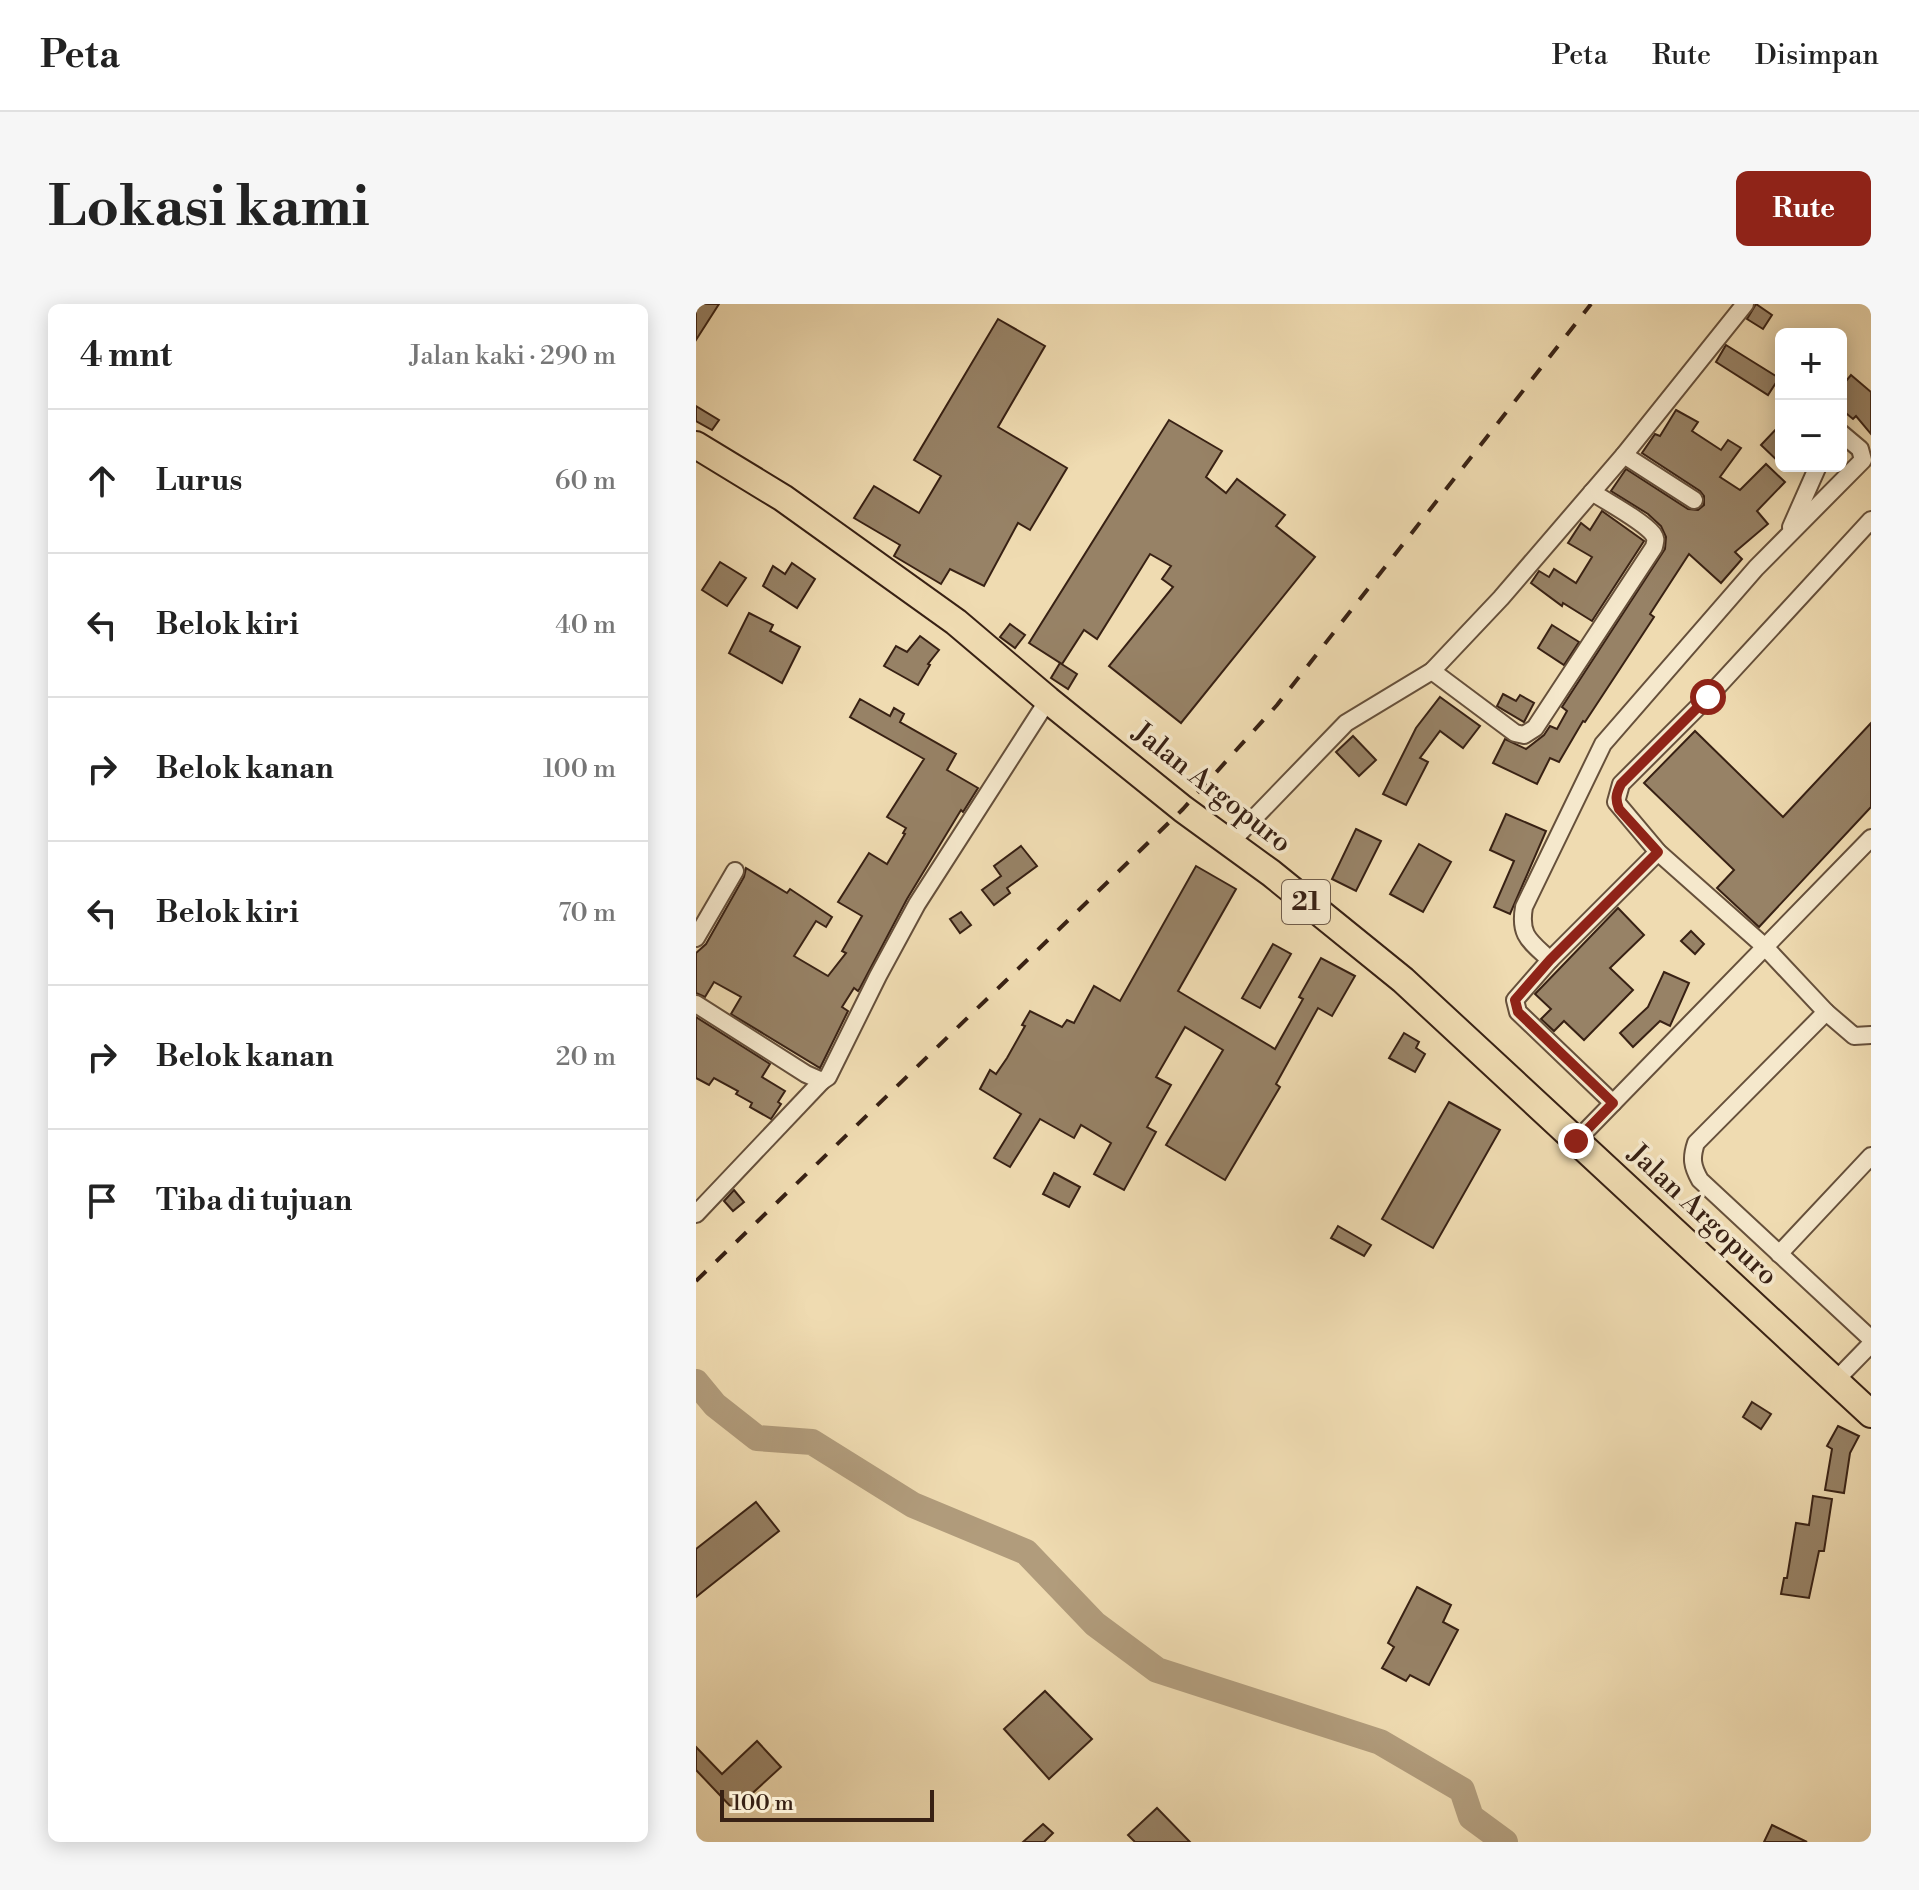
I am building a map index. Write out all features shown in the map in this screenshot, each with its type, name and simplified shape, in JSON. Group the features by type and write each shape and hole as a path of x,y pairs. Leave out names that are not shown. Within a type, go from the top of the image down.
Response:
{"highway":[{"name":"Jalan Argopuro","path":"696,445 783,498 943,613 1048,700 1403,980 1871,1414"}],"street":[{"path":"1230,843 1346,723 1432,671 1501,598 1624,455 1745,304"},
{"path":"1550,960 1525,936 1522,919 1524,907 1603,744 1787,535 1863,460 1864,454 1847,438"},
{"path":"1624,455 1694,500"},
{"path":"1787,535 1815,472"},
{"path":"1432,671 1515,733 1524,735 1535,728 1654,547 1653,534 1592,492"},
{"path":"1871,520 1708,697 1621,784 1616,802 1658,852 1764,946 1826,1012 1854,1036 1871,1035"},
{"path":"696,1214 828,1077 917,904 1048,700"},
{"path":"1576,1141 1871,838"},
{"path":"1613,1103 1515,1007 1518,994 1658,852"},
{"path":"696,938 735,871"},
{"path":"696,1004 822,1081"},
{"path":"1826,1012 1696,1143 1692,1155 1693,1168 1700,1180 1871,1342 1835,1381"},
{"path":"1779,1254 1871,1156"}],"building":[{"path":"696,304 719,304 696,340"},
{"path":"1756,304 1772,315 1763,329 1747,319"},
{"path":"998,319 1045,346 998,427 1067,468 1030,530 1018,523 984,586 950,569 941,584 894,556 900,545 854,518 874,486 919,513 941,476 914,460"},
{"path":"1726,345 1775,376 1775,384 1768,395 1716,362"},
{"path":"1851,375 1871,392 1871,434 1856,416 1853,419 1847,414 1847,380"},
{"path":"696,406 719,420 712,430 696,421"},
{"path":"1676,410 1698,422 1692,431 1721,450 1728,440 1741,448 1720,477 1740,490 1766,464 1785,482 1757,511 1768,524 1735,552 1742,559 1721,583 1689,554 1650,614 1654,617 1559,762 1550,758 1537,784 1493,763 1505,739 1526,749 1550,726 1557,729 1567,711 1562,707 1665,549 1666,537 1661,526 1611,491 1626,469 1688,509 1698,510 1704,505 1704,496 1700,491 1642,453 1655,434 1660,436"},
{"path":"1169,420 1222,451 1206,477 1226,493 1237,479 1285,515 1276,526 1315,557 1181,723 1109,666 1173,587 1162,579 1171,566 1150,554 1097,639 1084,630 1062,664 1029,643"},
{"path":"1775,430 1775,458 1761,445"},
{"path":"1602,511 1644,541 1592,621 1563,603 1562,606 1531,583 1539,571 1549,577 1554,569 1576,583 1592,557 1568,543 1581,523 1590,530"},
{"path":"720,562 746,578 727,606 702,590"},
{"path":"792,563 815,579 797,608 763,586 773,566 785,574"},
{"path":"749,613 773,625 770,631 800,647 782,683 729,653"},
{"path":"1010,624 1025,635 1015,648 1000,637"},
{"path":"1552,625 1579,642 1564,665 1538,648"},
{"path":"920,636 939,650 918,685 884,666 896,646 907,652"},
{"path":"1060,663 1077,674 1068,689 1051,678"},
{"path":"1503,694 1516,701 1520,695 1534,703 1524,722 1497,706"},
{"path":"1440,697 1480,726 1463,748 1440,731 1420,758 1428,762 1406,805 1383,794 1416,728"},
{"path":"860,699 890,716 894,708 904,714 900,722 956,754 947,770 978,788 963,812 961,810 907,899 860,988 858,991 854,988 842,1007 848,1011 820,1068 731,1014 741,997 714,982 705,997 696,993 696,953 706,944 744,877 746,868 787,893 790,889 832,917 826,927 816,921 794,956 828,976 846,953 842,951 862,916 838,902 869,853 887,864 906,828 887,817 924,759 850,717"},
{"path":"1871,723 1871,807 1759,927 1717,888 1734,870 1644,783 1695,731 1783,817"},
{"path":"1353,736 1376,760 1359,776 1336,752"},
{"path":"1506,814 1546,831 1510,914 1494,907 1514,861 1490,850"},
{"path":"1356,829 1381,841 1356,891 1332,879"},
{"path":"1419,844 1451,862 1423,912 1390,894"},
{"path":"1021,846 1037,866 1007,888 1010,893 994,905 982,890 1001,876 994,866"},
{"path":"1196,866 1236,889 1178,991 1275,1049 1303,999 1299,997 1321,958 1355,976 1332,1016 1318,1008 1276,1084 1280,1087 1225,1180 1166,1145 1223,1050 1185,1027 1156,1077 1171,1085 1147,1127 1156,1132 1124,1190 1094,1174 1111,1143 1081,1125 1074,1138 1040,1119 1010,1167 994,1158 1021,1114 980,1089 990,1070 996,1074 1007,1058 1030,1011 1062,1027 1067,1020 1074,1023 1094,986 1120,1001"},
{"path":"1618,908 1644,935 1610,968 1633,990 1584,1040 1564,1021 1554,1031 1541,1019 1551,1009 1535,994"},
{"path":"961,912 971,925 960,933 950,919"},
{"path":"1691,931 1704,944 1695,954 1681,941"},
{"path":"1273,944 1291,954 1260,1008 1242,998"},
{"path":"1664,972 1689,983 1670,1026 1660,1021 1633,1047 1620,1033 1648,1007"},
{"path":"696,1017 770,1064 762,1077 785,1091 771,1119 750,1107 752,1103 736,1094 738,1091 714,1078 709,1085 696,1078"},
{"path":"1404,1033 1419,1042 1416,1048 1425,1054 1415,1072 1389,1058"},
{"path":"1449,1102 1500,1130 1433,1248 1382,1219"},
{"path":"1054,1173 1080,1187 1069,1207 1043,1194"},
{"path":"734,1190 744,1202 733,1211 724,1201"},
{"path":"1338,1226 1371,1245 1364,1256 1331,1238"},
{"path":"1752,1402 1771,1414 1761,1429 1743,1417"},
{"path":"1838,1426 1859,1436 1850,1453 1844,1493 1825,1490 1832,1449 1827,1446"},
{"path":"1813,1496 1832,1499 1824,1551 1819,1551 1809,1598 1781,1594 1784,1578 1787,1578 1796,1523 1809,1525"},
{"path":"756,1502 779,1531 696,1597 696,1549"},
{"path":"1417,1587 1451,1605 1443,1622 1458,1630 1429,1685 1410,1675 1406,1681 1382,1668 1394,1647 1388,1643"},
{"path":"1045,1691 1092,1739 1049,1779 1004,1729"},
{"path":"757,1741 781,1767 734,1810 696,1770 696,1747 722,1774"},
{"path":"1157,1808 1190,1842 1135,1842 1128,1835"},
{"path":"1043,1824 1053,1833 1044,1842 1023,1842"},
{"path":"1772,1825 1807,1842 1764,1842"}],"waterway":[{"path":"696,1382 715,1405 757,1438 812,1442 913,1505 1026,1552 1095,1624 1157,1670 1380,1742 1462,1790 1471,1817 1505,1842"}],"railway":[{"path":"696,1281 1183,809 1277,705 1591,304"}],"route":[{"path":"1576,1141 1613,1103 1518,1012 1515,1000 1550,960 1658,852 1619,809 1617,793 1621,784 1708,697"}]}
